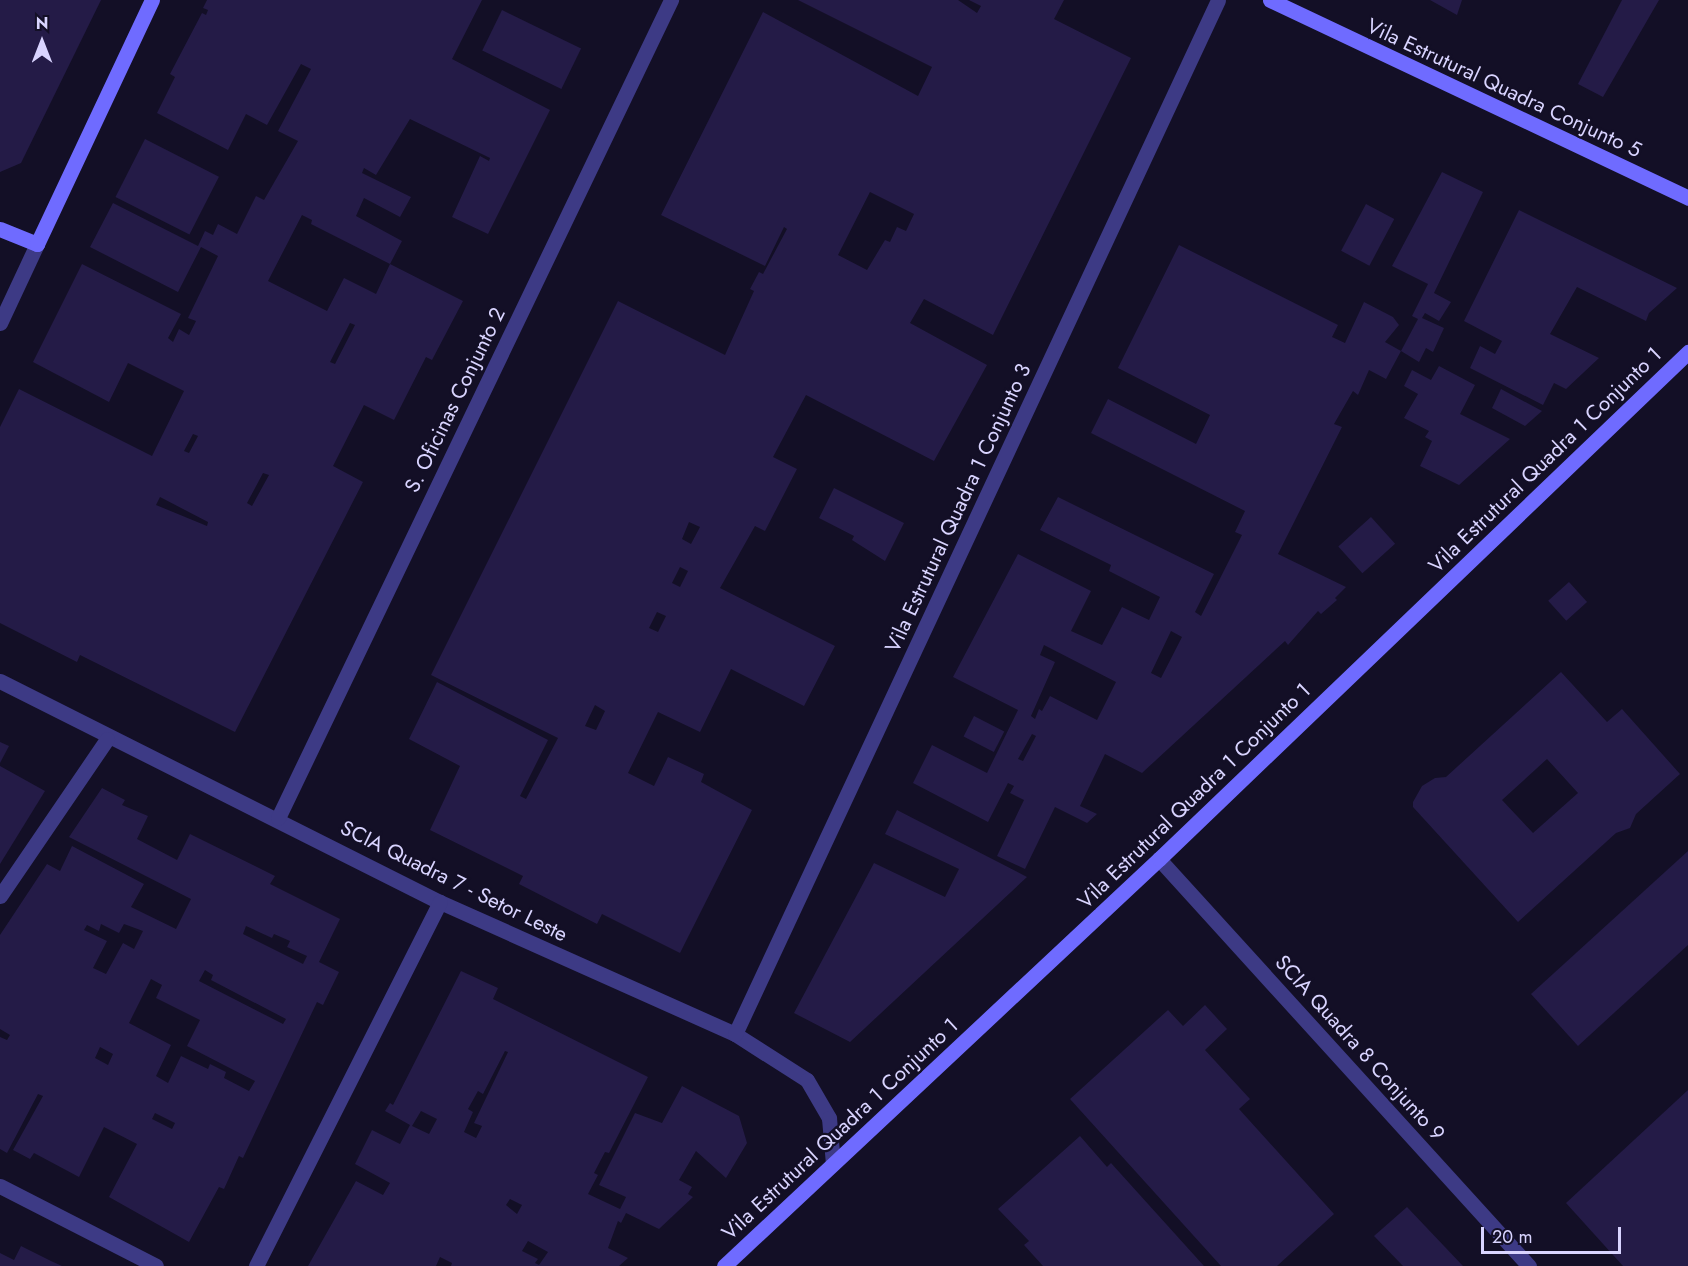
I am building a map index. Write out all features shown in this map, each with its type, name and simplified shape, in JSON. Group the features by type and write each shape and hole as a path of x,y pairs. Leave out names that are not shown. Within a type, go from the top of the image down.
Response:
{"street":[{"path":"0,323 152,0"},
{"name":"S. Oficinas Conjunto 2","path":"278,818 671,0"},
{"name":"Vila Estrutural Quadra 1 Conjunto 3","path":"735,1034 1218,0"},
{"name":"Vila Estrutural Quadra Conjunto 5","path":"1270,0 1688,198"},
{"path":"0,229 37,244"},
{"name":"Vila Estrutural Quadra 1 Conjunto 1","path":"724,1266 1160,859 1688,352"},
{"name":"SCIA Quadra 7 - Setor Leste","path":"0,681 107,739 278,818 440,902 735,1034 807,1080 830,1118 833,1164"},
{"path":"0,896 107,739"},
{"name":"SCIA Quadra 8 Conjunto 9","path":"1160,859 1529,1266"},
{"path":"256,1266 440,902"},
{"path":"0,1186 156,1266"}],"building":[{"path":"0,0 101,0 21,163 0,172"},
{"path":"207,0 482,0 452,59 550,110 488,234 452,217 480,156 489,161 490,158 410,119 376,175 364,168 362,173 411,197 400,217 364,198 356,216 402,241 390,264 463,301 432,360 426,357 394,420 364,405 333,466 363,482 235,732 80,655 77,662 0,623 0,427 19,389 152,456 184,391 128,363 109,402 33,362 82,264 181,314 168,338 173,342 179,329 189,335 196,321 188,318 218,256 201,247 178,292 90,247 113,203 198,246 205,231 213,235 218,224 237,234 256,196 264,200 298,141 278,131 311,69 301,64 267,125 246,114 228,150 157,113 175,77 170,74 202,13 206,15 208,10 203,8","holes":["302,215 312,220 311,224 390,264 376,294 344,278 327,311 268,281","350,323 355,325 335,364 330,362","193,434 198,436 189,453 184,451","263,473 269,475 252,506 247,503","160,497 208,522 207,526 156,505"]},
{"path":"798,0 958,0 977,13 981,6 969,0 1064,0 1054,19 1131,58 993,335 924,299 910,323 987,365 934,461 806,395 773,457 797,469 765,531 755,526 720,588 835,646 804,706 731,669 700,732 658,712 628,773 654,786 668,757 704,774 701,782 752,810 680,953 602,914 597,924 519,884 523,876 430,830 460,766 409,739 437,682 548,740 520,796 526,799 558,738 431,675 618,301 725,355 754,291 750,289 759,272 763,274 787,229 784,227 765,266 661,215 763,12 918,96 932,67","holes":["870,192 914,214 906,231 897,227 890,242 885,240 867,270 838,255","689,522 700,527 691,544 682,539","680,567 688,571 680,587 672,583","657,612 666,616 658,632 649,628","595,705 605,711 596,730 585,726"]},
{"path":"1430,0 1462,0 1457,15"},
{"path":"1622,0 1659,0 1603,97 1578,84"},
{"path":"502,10 581,49 561,89 482,50"},
{"path":"145,139 219,177 189,235 115,197"},
{"path":"1442,172 1483,192 1434,293 1451,302 1439,321 1425,313 1422,318 1444,328 1433,352 1426,348 1419,362 1401,351 1418,319 1412,316 1428,284 1392,266"},
{"path":"1366,204 1394,219 1369,266 1341,251"},
{"path":"1519,210 1677,288 1649,313 1646,321 1577,287 1550,334 1599,358 1566,389 1554,383 1543,405 1470,368 1480,346 1495,354 1502,341 1464,321"},
{"path":"1179,245 1338,325 1332,337 1345,343 1364,302 1393,317 1399,325 1385,342 1401,351 1386,379 1369,370 1358,395 1353,391 1334,424 1342,427 1278,554 1346,587 1335,598 1337,600 1321,614 1318,611 1288,645 1285,641 1142,773 1105,754 1080,806 1097,814 1087,823 1055,807 1025,869 997,856 1024,800 1010,793 1014,786 1008,783 988,822 913,783 932,745 987,773 1018,710 953,677 1018,554 1091,591 1071,631 1102,645 1122,607 1149,620 1160,597 1109,571 1111,565 1040,530 1058,497 1214,574 1195,612 1201,616 1242,535 1235,532 1245,511 1091,433 1108,399 1196,444 1210,415 1118,368","holes":["1171,631 1182,637 1161,678 1151,673","1044,645 1116,682 1097,720 1050,696 1042,711 1039,709 1035,719 1031,716 1055,662 1040,655","1032,734 1036,736 1023,761 1018,759"]},
{"path":"1439,366 1475,385 1460,414 1510,439 1459,485 1420,466 1432,441 1425,437 1429,431 1404,418 1418,394 1404,386 1412,370 1431,380"},
{"path":"1501,389 1542,411 1525,426 1492,408"},
{"path":"834,488 904,523 885,561 852,540 854,536 819,518"},
{"path":"1371,517 1395,544 1362,573 1338,546"},
{"path":"1569,582 1587,602 1566,621 1548,601"},
{"path":"1561,672 1607,722 1622,709 1680,774 1636,814 1630,828 1616,833 1518,922 1413,807 1413,802 1422,786 1435,778 1446,777","holes":["1547,759 1578,793 1533,833 1502,800"]},
{"path":"974,716 1004,731 994,752 964,736"},
{"path":"0,742 9,746 0,763"},
{"path":"0,766 45,791 0,864"},
{"path":"102,788 125,800 122,805 148,816 137,839 177,860 190,834 275,876 270,884 340,919 319,962 339,972 323,1005 317,1002 243,1158 239,1156 224,1189 219,1187 189,1242 109,1197 137,1144 104,1127 79,1177 34,1153 30,1159 13,1150 43,1096 38,1094 7,1153 0,1149 0,1037 7,1040 10,1035 0,1029 0,935 47,864 60,871 72,846 144,884 131,907 176,929 191,899 69,837","holes":["101,924 119,933 124,924 143,931 134,949 123,943 106,974 93,968 107,941 84,930 87,925 99,931","246,926 272,938 274,934 290,941 287,947 307,956 303,964 243,934","205,970 213,975 211,980 286,1019 283,1024 199,981","151,979 162,985 156,998 200,1020 187,1046 255,1081 249,1091 224,1078 226,1072 210,1064 208,1069 181,1056 168,1083 156,1076 171,1045 129,1023","100,1047 113,1054 108,1065 95,1058","155,1113 175,1123 172,1129 152,1119"]},
{"path":"897,810 1027,877 850,1042 794,1013 874,863 945,897 959,869 885,834"},
{"path":"1688,851 1688,945 1578,1046 1531,994"},
{"path":"461,971 498,988 493,999 648,1077 609,1153 605,1152 594,1173 598,1175 588,1194 620,1209 626,1197 599,1185 635,1113 662,1123 682,1086 739,1116 747,1143 726,1178 696,1151 679,1180 692,1187 688,1194 693,1197 659,1229 626,1213 621,1223 618,1221 608,1248 628,1258 619,1266 451,1266 452,1263 440,1257 436,1266 308,1266 356,1181 383,1195 390,1183 355,1164 372,1130 400,1144 410,1125 385,1111 390,1103 393,1105","holes":["505,1051 508,1052 474,1123 482,1126 476,1138 464,1132 473,1112 468,1109 478,1091 483,1094","421,1111 437,1119 429,1134 412,1126","510,1199 522,1205 517,1214 506,1205","528,1241 548,1252 539,1265 535,1263 538,1259 522,1251"]},
{"path":"1205,1005 1227,1029 1205,1050 1250,1099 1239,1109 1334,1214 1277,1266 1221,1266 1070,1099 1168,1010 1183,1026"},
{"path":"1688,1090 1688,1266 1623,1266 1566,1203"},
{"path":"1080,1136 1107,1167 1111,1163 1204,1266 1043,1266 1024,1245 1029,1241 998,1209"},
{"path":"1407,1207 1463,1266 1403,1266 1374,1236"},
{"path":"21,1246 62,1266 0,1266 0,1253 14,1260"}]}
